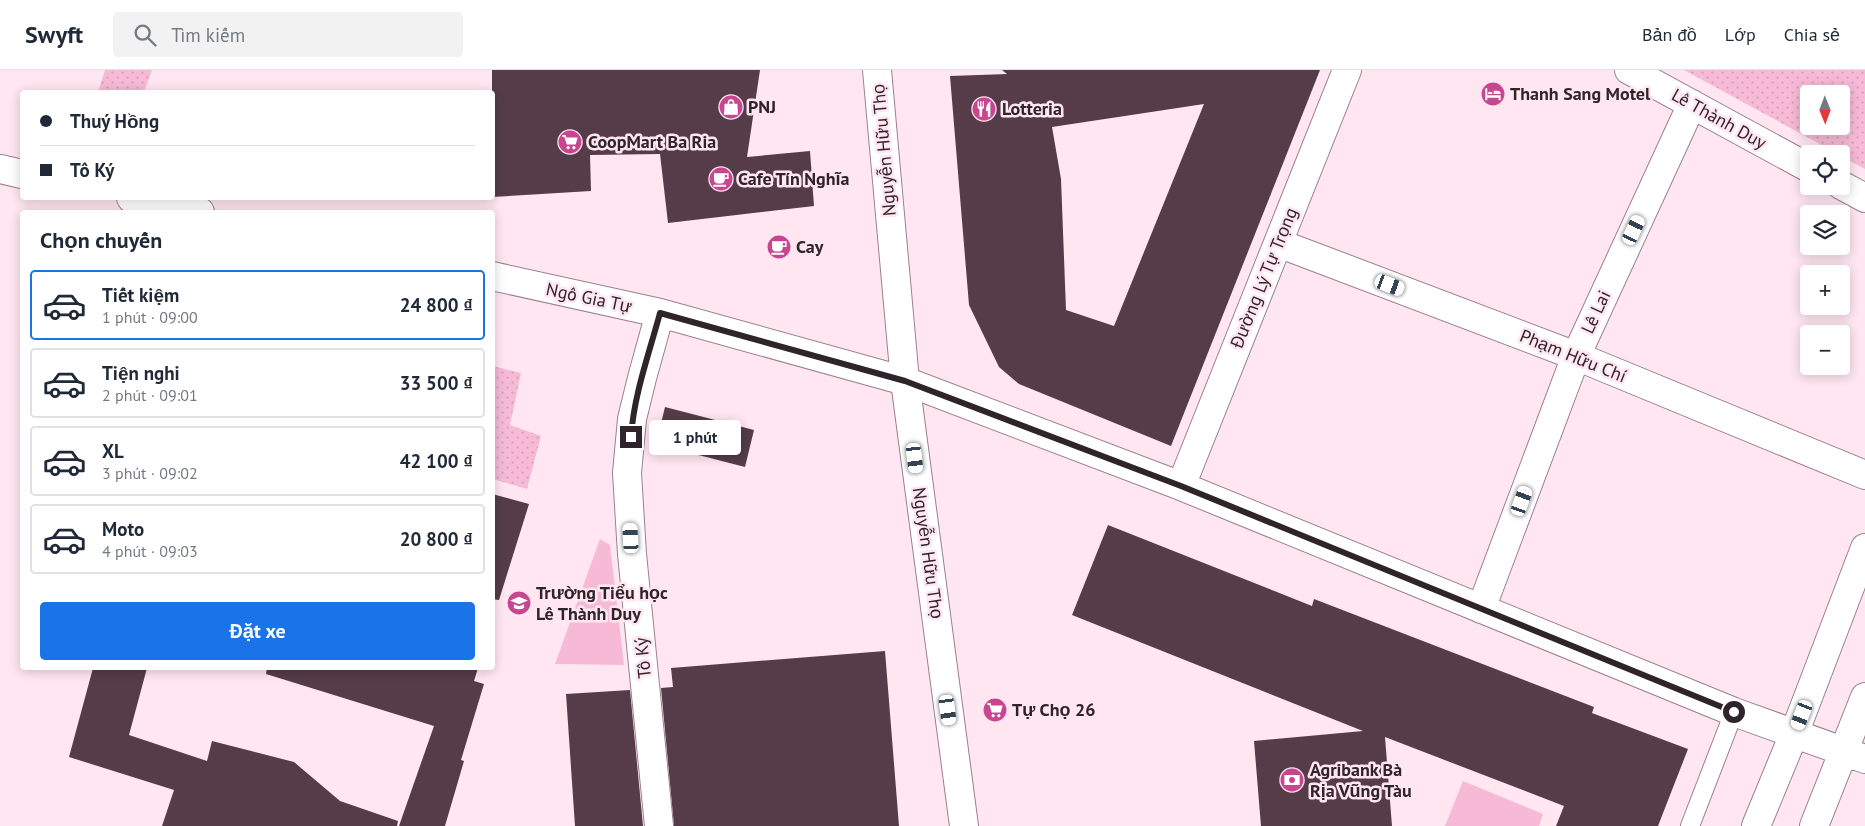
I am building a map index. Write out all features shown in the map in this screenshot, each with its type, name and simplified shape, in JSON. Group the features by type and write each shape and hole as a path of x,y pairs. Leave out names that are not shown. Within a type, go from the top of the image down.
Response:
{"street":[{"name":"Nguyễn Hữu Thọ","path":"877,70 905,381 964,826"},
{"name":"Đường Lý Tự Trọng","path":"1181,486 1347,70"},
{"name":"Lê Thành Duy","path":"1629,70 1800,163"},
{"name":"Lê Lai","path":"1481,609 1576,356 1692,104"},
{"path":"0,169 20,174"},
{"path":"1850,190 1865,198"},
{"path":"141,200 190,210"},
{"name":"Phạm Hữu Chí","path":"1278,243 1576,356 1865,475"},
{"name":"Ngô Gia Tự","path":"495,277 660,313 905,381 1181,486 1734,712 1854,756"},
{"name":"Tô Ký","path":"659,826 632,554 628,473 632,419 660,313"},
{"path":"1756,826 1794,734 1865,548"},
{"path":"1814,826 1854,756 1865,697"}],"lane":[{"path":"1690,826 1734,712"}],"shaded area":[{"path":"105,70 152,70 145,90 99,90"},
{"path":"1684,70 1865,70 1865,169 1850,161 1850,145 1822,145 1803,135 1850,135 1850,85 1800,85 1800,133"},
{"path":"495,367 521,373 510,425 541,436 527,489 495,480"},
{"path":"600,539 610,545 624,665 555,664"},
{"path":"1463,781 1543,814 1539,826 1445,826"}],"building":[{"path":"492,70 760,70 747,157 810,151 814,206 668,223 660,154 590,155 591,191 495,197 495,90 492,90"},
{"path":"1002,70 1320,70 1171,446 1019,384 999,367 969,305 950,76 1007,74","holes":["1204,104 1114,326 1066,310 1061,179 1052,127"]},
{"path":"665,407 754,430 745,467 656,444"},
{"path":"495,495 529,504 499,600 495,599"},
{"path":"1108,525 1312,606 1314,599 1594,707 1592,713 1688,749 1658,826 1556,826 1564,806 1385,737 1392,826 1261,826 1254,741 1363,731 1072,615"},
{"path":"885,651 899,826 674,826 661,688 673,687 671,668"},
{"path":"92,670 146,670 129,735 207,761 212,741 294,762 340,801 398,821 397,826 162,826 174,790 69,757"},
{"path":"267,670 477,670 474,681 484,684 461,760 464,761 445,826 399,826 434,726 266,674"},
{"path":"630,690 643,826 575,826 566,694"}],"place":[{"name":"Thanh Sang Motel","path":"1493,94"},
{"name":"PNJ","path":"731,107"},
{"name":"Lotteria","path":"984,109"},
{"name":"CoopMart Ba Ria","path":"570,142"},
{"name":"Cafe Tín Nghĩa","path":"721,179"},
{"name":"Cay","path":"779,247"},
{"name":"Trường Tiểu học Lê Thành Duy","path":"519,603"},
{"name":"Tự Chọ 26","path":"995,710"},
{"name":"Agribank Bà Rịa Vũng Tàu","path":"1292,780"}],"route":[{"path":"631,437 632,419 660,313 905,381 1181,486 1734,712"}]}
